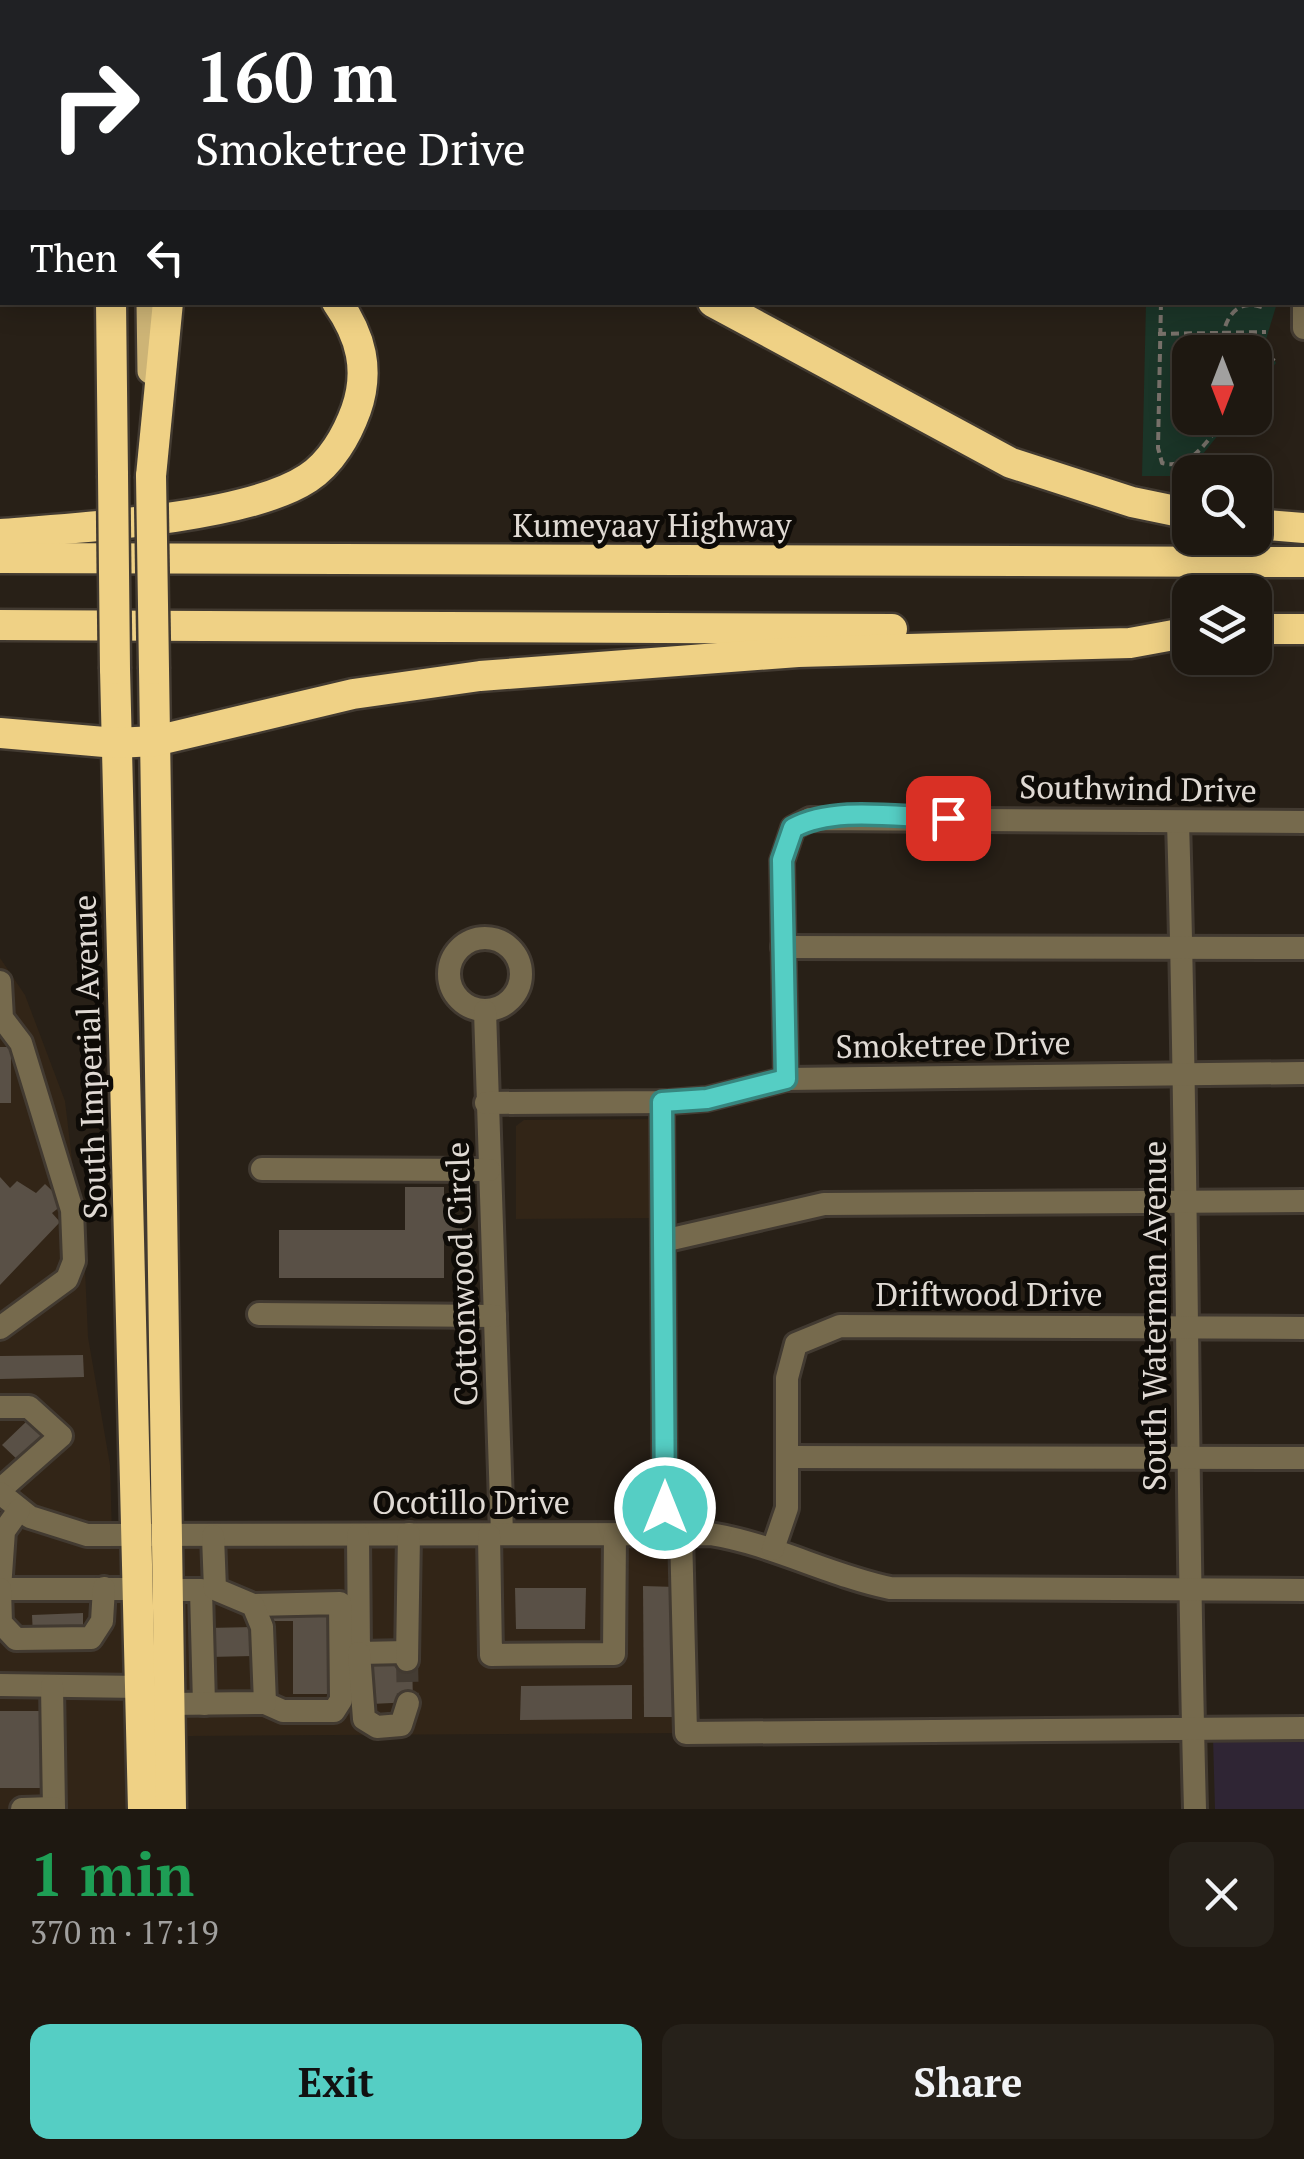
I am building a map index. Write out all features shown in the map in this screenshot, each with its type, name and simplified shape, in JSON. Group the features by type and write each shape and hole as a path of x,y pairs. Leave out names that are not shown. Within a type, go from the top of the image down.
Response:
{"highway":[{"name":"South Imperial Avenue","path":"110,305 116,743 152,1537"},
{"path":"151,476 168,305"},
{"path":"0,534 132,522 220,507 274,494 307,479 340,442 361,394 359,338 339,305"},
{"path":"718,305 1011,463 1116,498 1172,510"},
{"name":"South Imperial Avenue","path":"151,476 152,1537 153,1589 169,1704 171,1809"},
{"path":"1272,525 1304,528"},
{"name":"Kumeyaay Highway","path":"0,558 1304,562"},
{"path":"0,625 1172,631"},
{"path":"1272,630 1304,629"},
{"path":"0,734 116,743 154,741 353,694 480,676 798,652 1130,642 1172,634"},
{"name":"South Imperial Avenue","path":"143,1809 140,1687 153,1589"}],"main road":[{"name":"South Imperial Avenue","path":"149,305 151,476"}],"street":[{"name":"Southwind Drive","path":"783,947 782,860 793,828 810,819 832,816 1304,822"},
{"name":"South Waterman Avenue","path":"1178,822 1186,1073 1188,1590 1196,1809"},
{"path":"786,1079 783,947 1304,948"},
{"path":"0,982 2,1018 21,1043 72,1210 74,1261 67,1279 0,1328"},
{"name":"Cottonwood Circle","path":"486,1010 495,1316 492,1655 614,1654 615,1535"},
{"name":"Smoketree Drive","path":"486,1103 707,1099 786,1079 1304,1073"},
{"path":"662,1102 673,1534 686,1733 1304,1728"},
{"path":"262,1169 489,1170"},
{"path":"664,1242 824,1204 1304,1200"},
{"path":"259,1314 495,1316"},
{"name":"Driftwood Drive","path":"787,1457 787,1378 796,1344 840,1326 1304,1328"},
{"path":"0,1407 29,1407 61,1436 0,1492"},
{"path":"773,1549 787,1508 787,1457 1304,1458"},
{"name":"Ocotillo Drive","path":"0,1492 19,1510 56,1528 87,1535 673,1534 744,1540 854,1580 890,1588 1304,1590"},
{"path":"19,1510 2,1534 1,1623 6,1633 16,1638 90,1638 102,1621 104,1588"},
{"path":"359,1653 407,1656 409,1534"},
{"path":"358,1535 364,1718 377,1727 402,1725 408,1703"},
{"path":"204,1704 214,1536"},
{"path":"0,1589 208,1590 254,1605 340,1603 341,1700 334,1710 283,1711 265,1703 169,1704"},
{"path":"254,1605 262,1627 265,1703"},
{"path":"0,1685 140,1687"},
{"path":"22,1809 54,1809 52,1686"}],"path":[{"path":"1161,305 1158,448 1162,463 1174,466 1190,460 1211,435"},
{"path":"1222,333 1228,316 1243,305"},
{"path":"1257,305 1264,308"},
{"path":"1158,334 1266,332"}],"shaded area":[{"path":"0,958 25,995 65,1101 85,1269 88,1337 110,1465 112,1535 681,1533 686,1733 188,1736 188,1809 0,1809"},
{"path":"663,1119 664,1218 516,1219 516,1126 524,1120"},
{"path":"1304,1736 1304,1809 1215,1809 1213,1737"}],"green space":[{"path":"1146,305 1276,305 1267,335 1172,335 1172,435 1218,435 1202,455 1172,455 1172,476 1142,476"}],"building":[{"path":"0,1047 11,1047 11,1103 0,1103"},
{"path":"0,1177 10,1188 17,1181 36,1193 45,1184 65,1203 52,1213 60,1222 0,1285"},
{"path":"405,1187 444,1187 444,1217 462,1217 462,1241 444,1241 444,1278 279,1278 279,1230 405,1230"},
{"path":"83,1355 84,1377 0,1379 0,1356"},
{"path":"29,1419 48,1437 21,1463 2,1445"},
{"path":"643,1586 676,1587 677,1717 644,1717"},
{"path":"515,1588 586,1588 585,1629 516,1629"},
{"path":"331,1610 331,1694 293,1694 293,1621 272,1621 272,1611"},
{"path":"83,1613 83,1635 33,1637 32,1615"},
{"path":"253,1627 253,1656 209,1657 208,1628"},
{"path":"412,1659 413,1702 371,1704 370,1661"},
{"path":"632,1685 632,1719 520,1720 521,1686"},
{"path":"0,1711 39,1711 50,1722 50,1788 0,1788"}],"tunnel":[{"path":"407,1660 408,1703"}],"route":[{"path":"665,1508 662,1102 707,1099 786,1079 782,860 793,828 810,819 832,816 948,818"}]}
